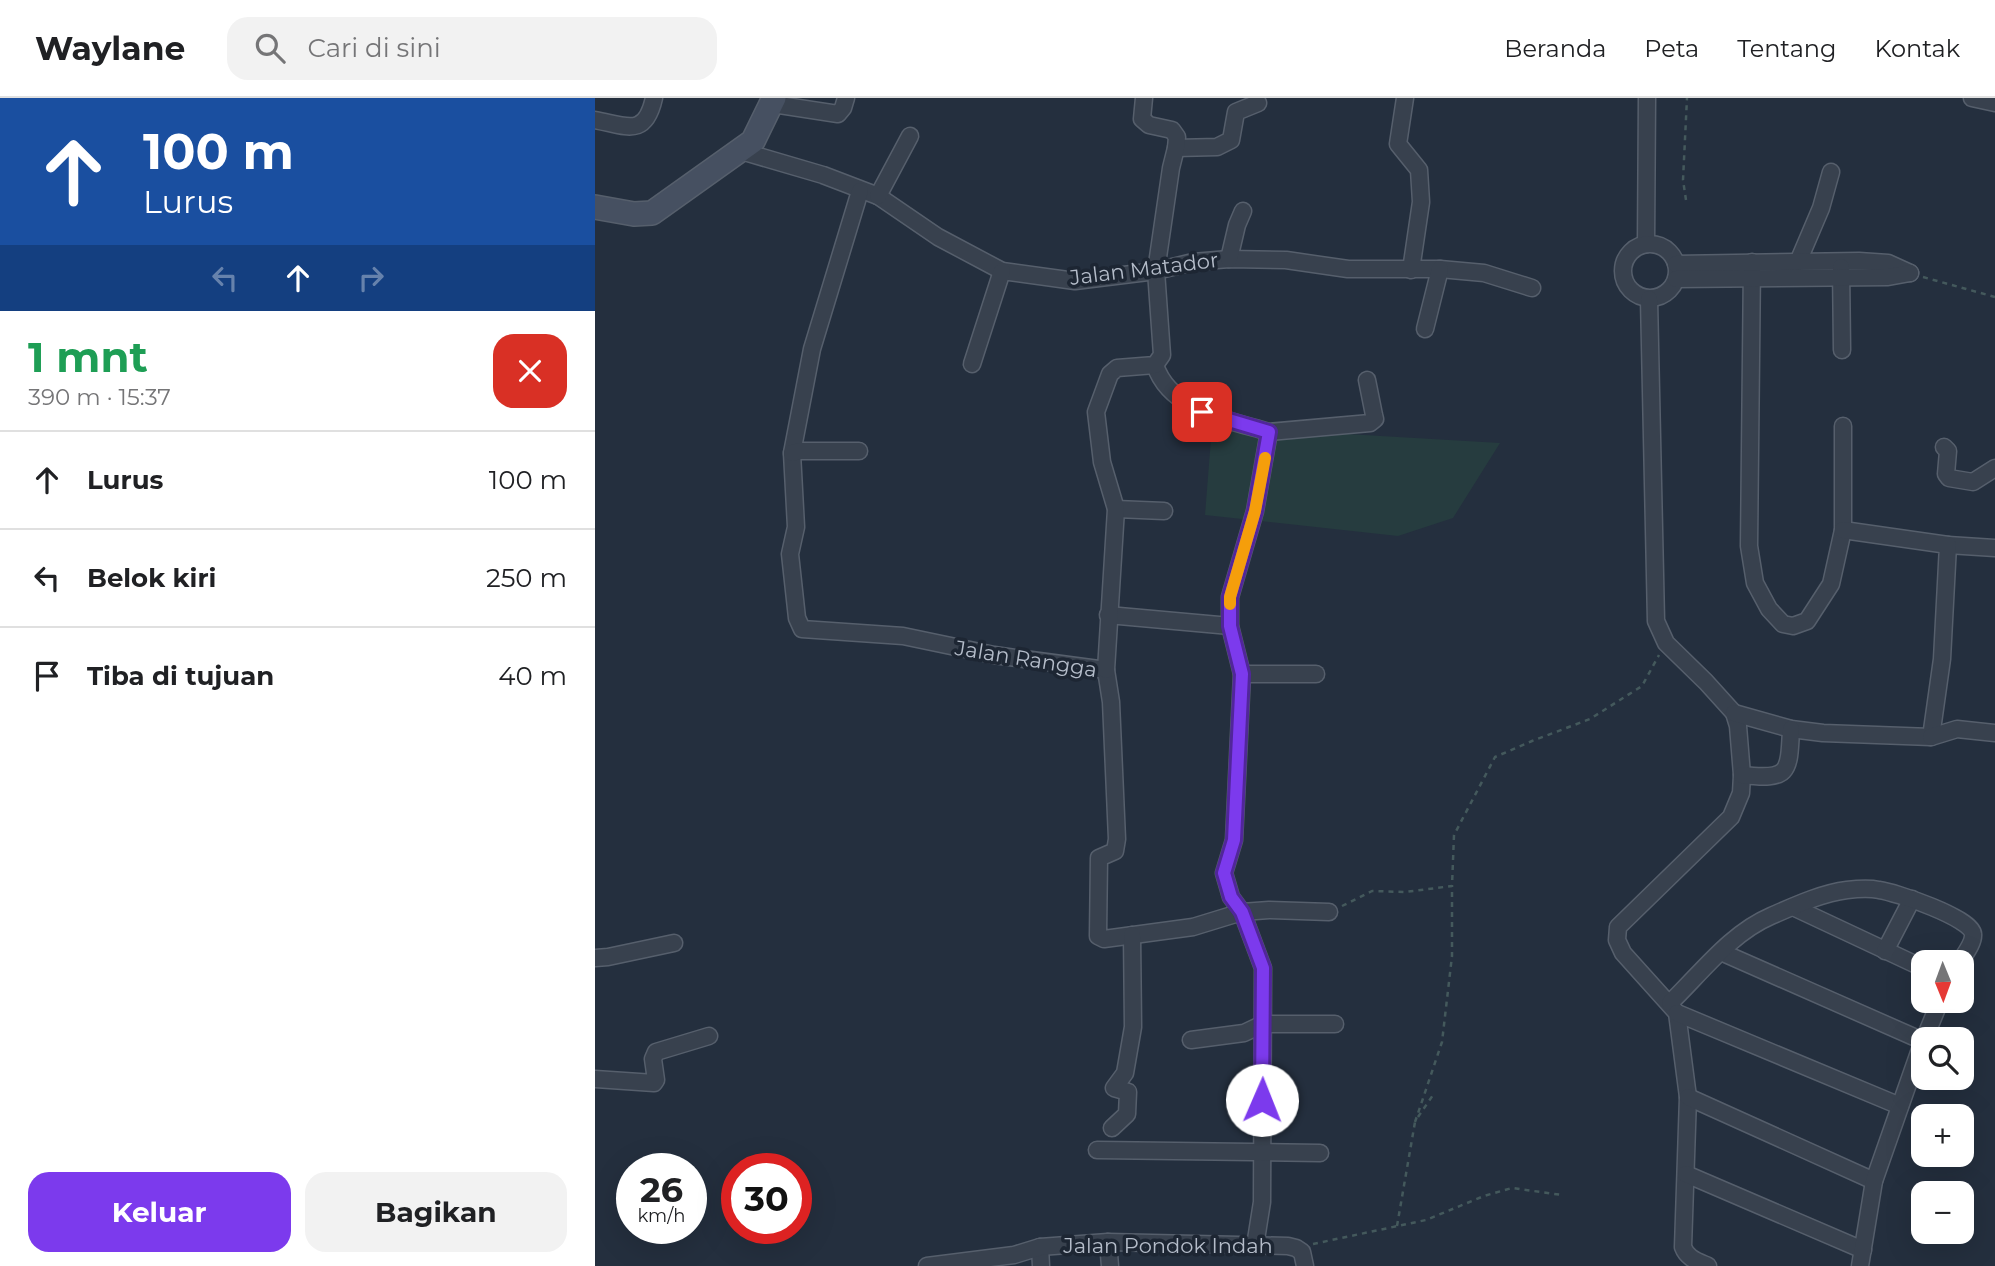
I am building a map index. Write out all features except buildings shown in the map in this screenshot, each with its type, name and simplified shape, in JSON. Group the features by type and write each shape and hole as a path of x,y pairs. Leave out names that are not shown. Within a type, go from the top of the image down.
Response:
{"main road":[{"path":"595,207 634,214 652,213 753,141 773,101"}],"street":[{"path":"595,120 633,127 644,122 650,114 654,98"},
{"path":"773,101 816,112 838,114 846,98"},
{"path":"1144,98 1142,119 1149,125 1172,130 1177,137 1156,271 1162,355 1155,365"},
{"path":"1405,98 1398,144 1419,170 1421,202 1411,270"},
{"path":"1646,244 1647,98"},
{"path":"1972,98 1995,103"},
{"path":"1177,149 1217,147 1231,141 1236,112 1258,103"},
{"path":"878,196 909,136"},
{"name":"Jalan Matador","path":"741,151 823,175 878,196 938,237 1002,271 1075,281 1156,271 1193,262 1229,259 1286,260 1348,269 1440,269 1483,274 1532,288"},
{"path":"1798,262 1821,208 1831,172"},
{"name":"Jalan Rangga","path":"860,191 812,349 792,453 796,527 790,554 797,618 802,629 903,636 994,655 1106,670 1111,702 1117,839 1115,852 1099,858 1098,936 1104,939 1193,926 1242,912 1269,909 1329,912"},
{"path":"1229,259 1243,211"},
{"path":"1646,244 1659,246 1670,253 1676,271 1670,289 1661,296 1649,299 1630,291 1622,273 1629,254 1646,244"},
{"path":"1676,271 1752,262 1841,261 1888,263 1910,273"},
{"path":"1841,261 1842,350"},
{"path":"1752,262 1749,545 1755,583 1769,609 1783,624 1793,626 1807,621 1831,584 1843,530 1843,426"},
{"path":"1425,330 1440,269"},
{"path":"972,364 1002,271"},
{"path":"1676,271 1752,279 1888,277 1910,273"},
{"path":"1649,299 1654,608 1658,632 1665,643 1734,713 1738,726 1742,775 1738,804 1731,817 1618,928 1617,940 1623,953 1674,1008 1900,1106"},
{"path":"1155,365 1170,390 1202,412 1269,432 1370,423 1375,419 1367,380"},
{"path":"1106,670 1116,509 1102,462 1096,412 1110,374 1117,368 1155,365"},
{"path":"1255,1246 1262,1202 1263,968 1242,912 1231,897 1224,873 1234,840 1242,674 1230,626 1230,597 1255,511 1269,432"},
{"path":"1944,447 1948,451 1946,474 1949,478 1973,482 1995,468"},
{"path":"792,453 859,451"},
{"path":"1116,509 1164,511"},
{"path":"1843,530 1947,549 1995,548"},
{"path":"1931,737 1942,659 1947,549"},
{"path":"1108,615 1230,626"},
{"path":"1242,674 1316,674"},
{"path":"1734,713 1791,729 1823,733 1931,737 1957,729 1995,733"},
{"path":"1742,775 1773,778 1780,775 1790,758 1791,729"},
{"path":"1708,1266 1685,1254 1683,1247 1688,1097 1674,1008 1721,952 1745,930 1768,916 1845,890 1879,890 1912,899 1963,922 1971,927 1974,933 1967,950"},
{"path":"1885,951 1912,899"},
{"path":"1793,907 1911,963"},
{"path":"1112,1128 1127,1114 1128,1091 1114,1087 1125,1073 1133,1027 1132,935"},
{"path":"595,958 674,943"},
{"path":"1721,952 1911,1035"},
{"path":"1191,1040 1244,1033 1263,1024 1335,1024"},
{"path":"595,1079 653,1083 656,1080 653,1059 656,1052 709,1036"},
{"path":"1686,1174 1861,1258 1874,1181 1911,1074"},
{"path":"1688,1097 1874,1181"},
{"path":"1097,1150 1261,1150 1320,1153"},
{"path":"1108,1242 1110,1266"},
{"name":"Jalan Pondok Indah","path":"927,1266 966,1264 1040,1247 1108,1242 1296,1248"},
{"path":"1040,1247 1041,1266"},
{"path":"1296,1248 1302,1252 1305,1266"}],"path":[{"path":"1686,200 1682,180 1687,98"},
{"path":"1910,273 1995,298"},
{"path":"1397,1226 1415,1122 1442,1042 1452,956 1454,835 1495,757 1590,719 1642,686 1665,643"},
{"path":"1329,912 1372,891 1405,892 1452,886"},
{"path":"1415,1122 1433,1095"},
{"path":"1296,1248 1426,1220 1484,1196 1512,1188 1562,1195"}],"green space":[{"path":"1212,426 1500,443 1453,518 1398,536 1205,515"}],"slow traffic":[{"path":"1230,604 1255,511 1265,458"}],"route":[{"path":"1202,412 1269,432 1255,511 1230,597 1230,626 1242,674 1234,840 1224,873 1231,897 1242,912 1263,968 1262,1100"}]}
